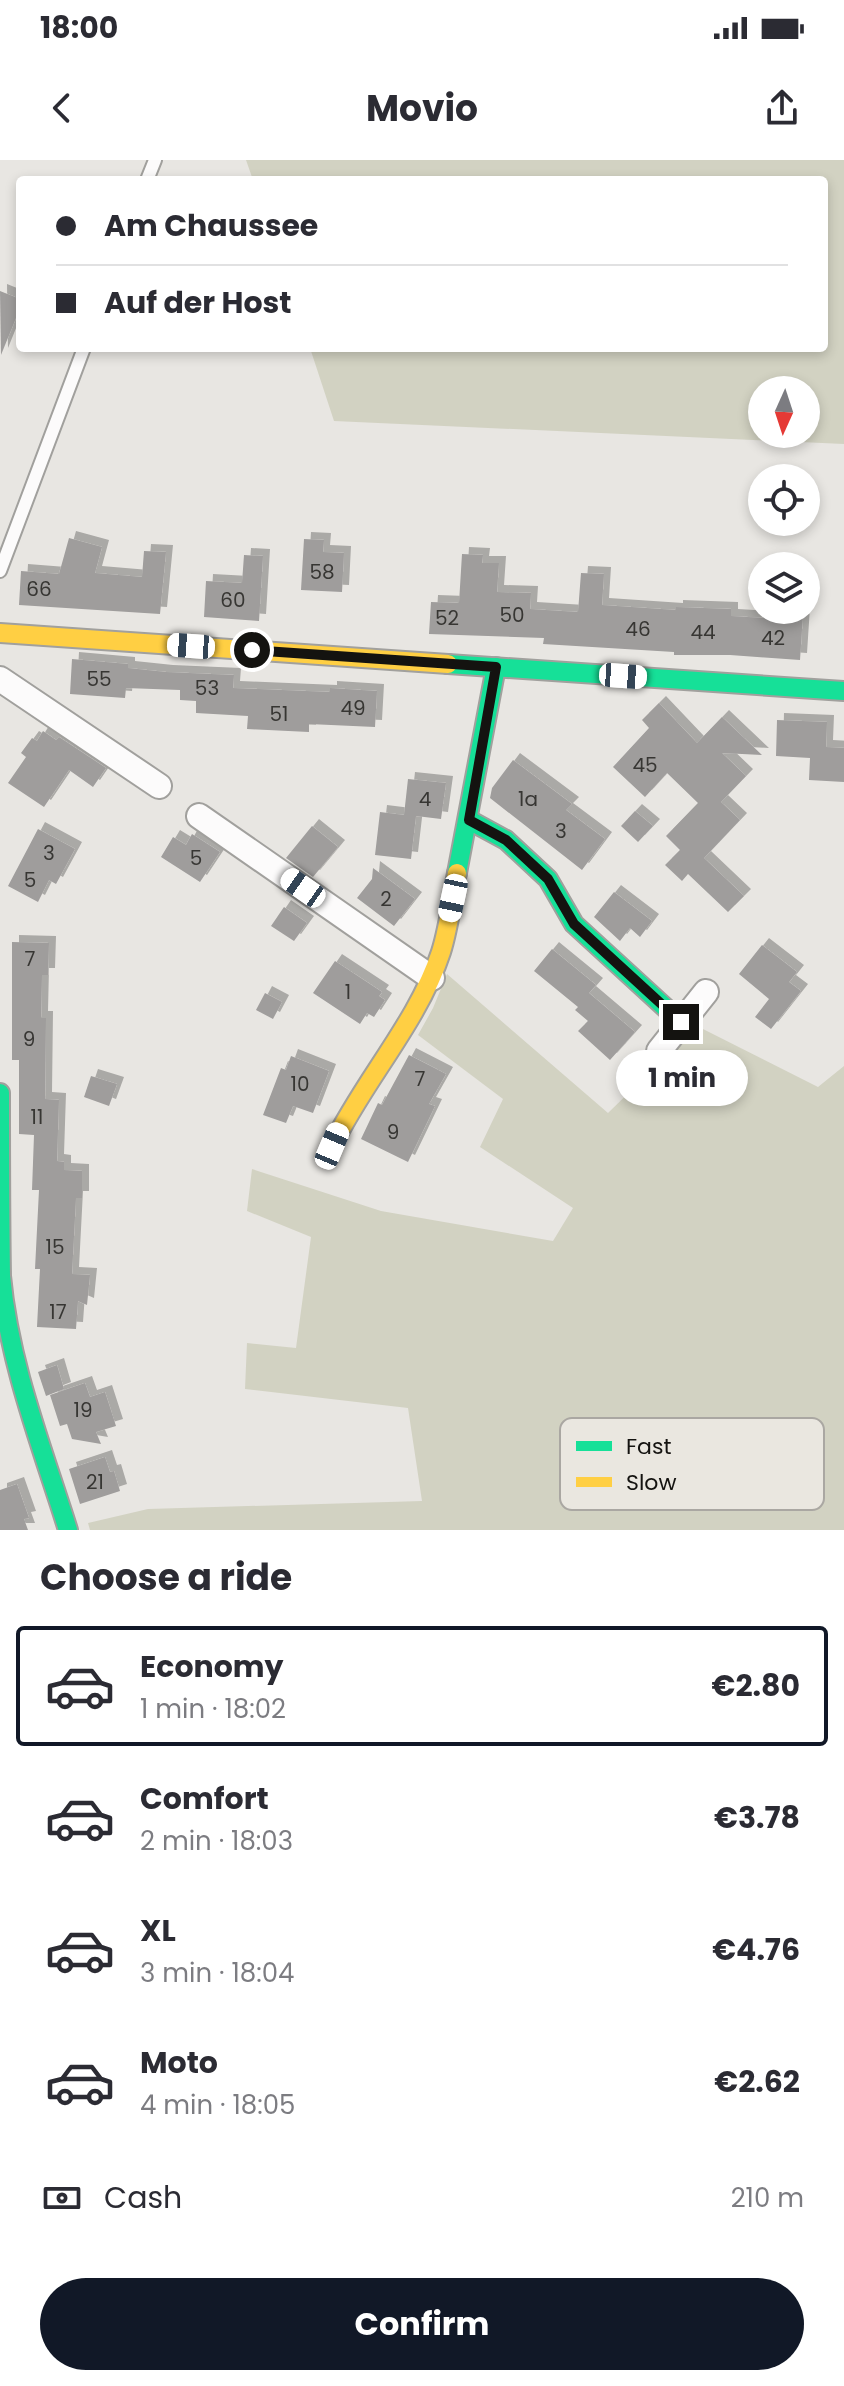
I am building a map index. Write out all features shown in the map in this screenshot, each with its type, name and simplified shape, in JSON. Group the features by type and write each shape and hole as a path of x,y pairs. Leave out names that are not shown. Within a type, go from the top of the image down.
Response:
{"street":[{"path":"0,633 844,691"},
{"path":"332,1146 345,1115 417,1007 442,950 496,667"},
{"path":"0,679 159,786"},
{"path":"199,816 432,978"},
{"path":"469,820 506,840 548,879 574,924 681,1022"},
{"path":"659,1051 706,992"},
{"path":"0,1093 1,1275 7,1318 15,1362 68,1530"}],"lane":[{"path":"0,571 82,352"}],"green space":[{"path":"246,160 844,160 844,444 820,443 820,376 748,376 748,440 334,421 311,352 828,352 828,176 252,176"},
{"path":"447,974 608,1113 697,1026 818,1087 844,1066 844,1530 90,1530 88,1523 148,1509 422,1501 408,1408 245,1389 247,1343 296,1348 311,1237 247,1211 252,1169 381,1211 553,1241 573,1208 480,1147 503,1099 418,1035"}],"building":[{"path":"0,291 16,297 16,318 1,355"},
{"path":"69,538 102,547 95,573 142,577 144,551 166,552 160,614 19,605 21,571 59,574"},
{"path":"304,539 324,540 323,552 344,553 342,592 301,590"},
{"path":"462,554 483,555 482,563 499,563 497,592 531,593 530,609 578,612 581,573 604,574 602,605 676,610 676,607 731,609 731,616 748,617 748,624 802,624 800,660 674,655 674,652 543,644 544,638 429,634 431,602 459,603"},
{"path":"244,555 263,556 259,621 204,617 206,581 242,583"},
{"path":"72,659 128,664 128,668 166,672 234,675 233,688 377,691 375,727 309,724 309,732 247,729 248,716 196,713 196,701 180,700 180,690 126,688 125,698 70,694"},
{"path":"659,703 697,743 722,717 762,755 722,753 746,776 721,802 740,820 704,858 744,896 728,912 688,874 682,881 665,865 680,850 666,836 698,803 667,773 645,797 613,767 649,728 642,720"},
{"path":"777,720 827,722 826,747 844,748 844,782 809,780 810,758 776,756"},
{"path":"43,731 56,740 59,737 106,768 93,787 69,770 44,807 8,783 26,757 21,753 32,738 37,741"},
{"path":"513,760 572,804 566,810 605,839 582,870 490,798 492,788"},
{"path":"408,779 446,783 441,819 408,815 416,816 411,859 375,855 380,812 404,815"},
{"path":"635,811 653,826 638,842 621,826"},
{"path":"312,826 338,847 313,877 286,858"},
{"path":"38,829 75,849 56,884 49,880 38,902 8,886"},
{"path":"192,834 220,852 200,882 161,857 173,837 186,845"},
{"path":"373,868 415,899 394,926 357,898 372,879"},
{"path":"614,892 652,921 640,937 630,928 620,941 594,917"},
{"path":"284,907 307,923 294,941 271,926"},
{"path":"12,942 49,943 48,975 42,975 41,1018 46,1018 45,1099 59,1100 57,1161 64,1162 64,1170 82,1171 82,1198 76,1198 72,1274 90,1275 87,1305 78,1301 76,1329 37,1327 40,1269 35,1269 39,1190 32,1190 34,1135 19,1134 19,1060 12,1060"},
{"path":"762,945 797,972 789,982 801,991 771,1029 755,1017 769,999 739,974"},
{"path":"552,949 596,985 589,993 635,1032 610,1060 578,1031 588,1021 575,1010 578,1007 534,971"},
{"path":"335,961 382,992 379,996 385,1000 374,1017 367,1013 360,1024 313,993"},
{"path":"265,993 282,1002 273,1019 256,1010"},
{"path":"409,1055 446,1074 429,1104 435,1106 408,1162 361,1139 378,1103 382,1105"},
{"path":"291,1056 329,1071 313,1113 293,1106 286,1123 263,1115 281,1068 286,1070"},
{"path":"91,1076 117,1084 109,1106 84,1097"},
{"path":"57,1365 64,1389 46,1396 38,1372"},
{"path":"85,1383 90,1397 105,1392 116,1426 96,1432 101,1444 72,1439 67,1424 60,1426 50,1395"},
{"path":"105,1457 110,1472 114,1471 120,1491 80,1504 69,1469"},
{"path":"17,1484 29,1518 24,1519 28,1530 0,1530 0,1490"}],"traffic: fast":[{"path":"448,664 844,691"},
{"path":"457,873 496,667"},
{"path":"469,820 506,840 548,879 574,924 681,1022"},
{"path":"0,1093 1,1276 5,1309 28,1405 68,1530"}],"traffic: slow":[{"path":"0,633 448,664"},
{"path":"332,1146 405,1027 431,978 444,942 457,873"}],"route":[{"path":"252,650 496,667 469,820 506,840 548,879 574,924 681,1022"}]}
